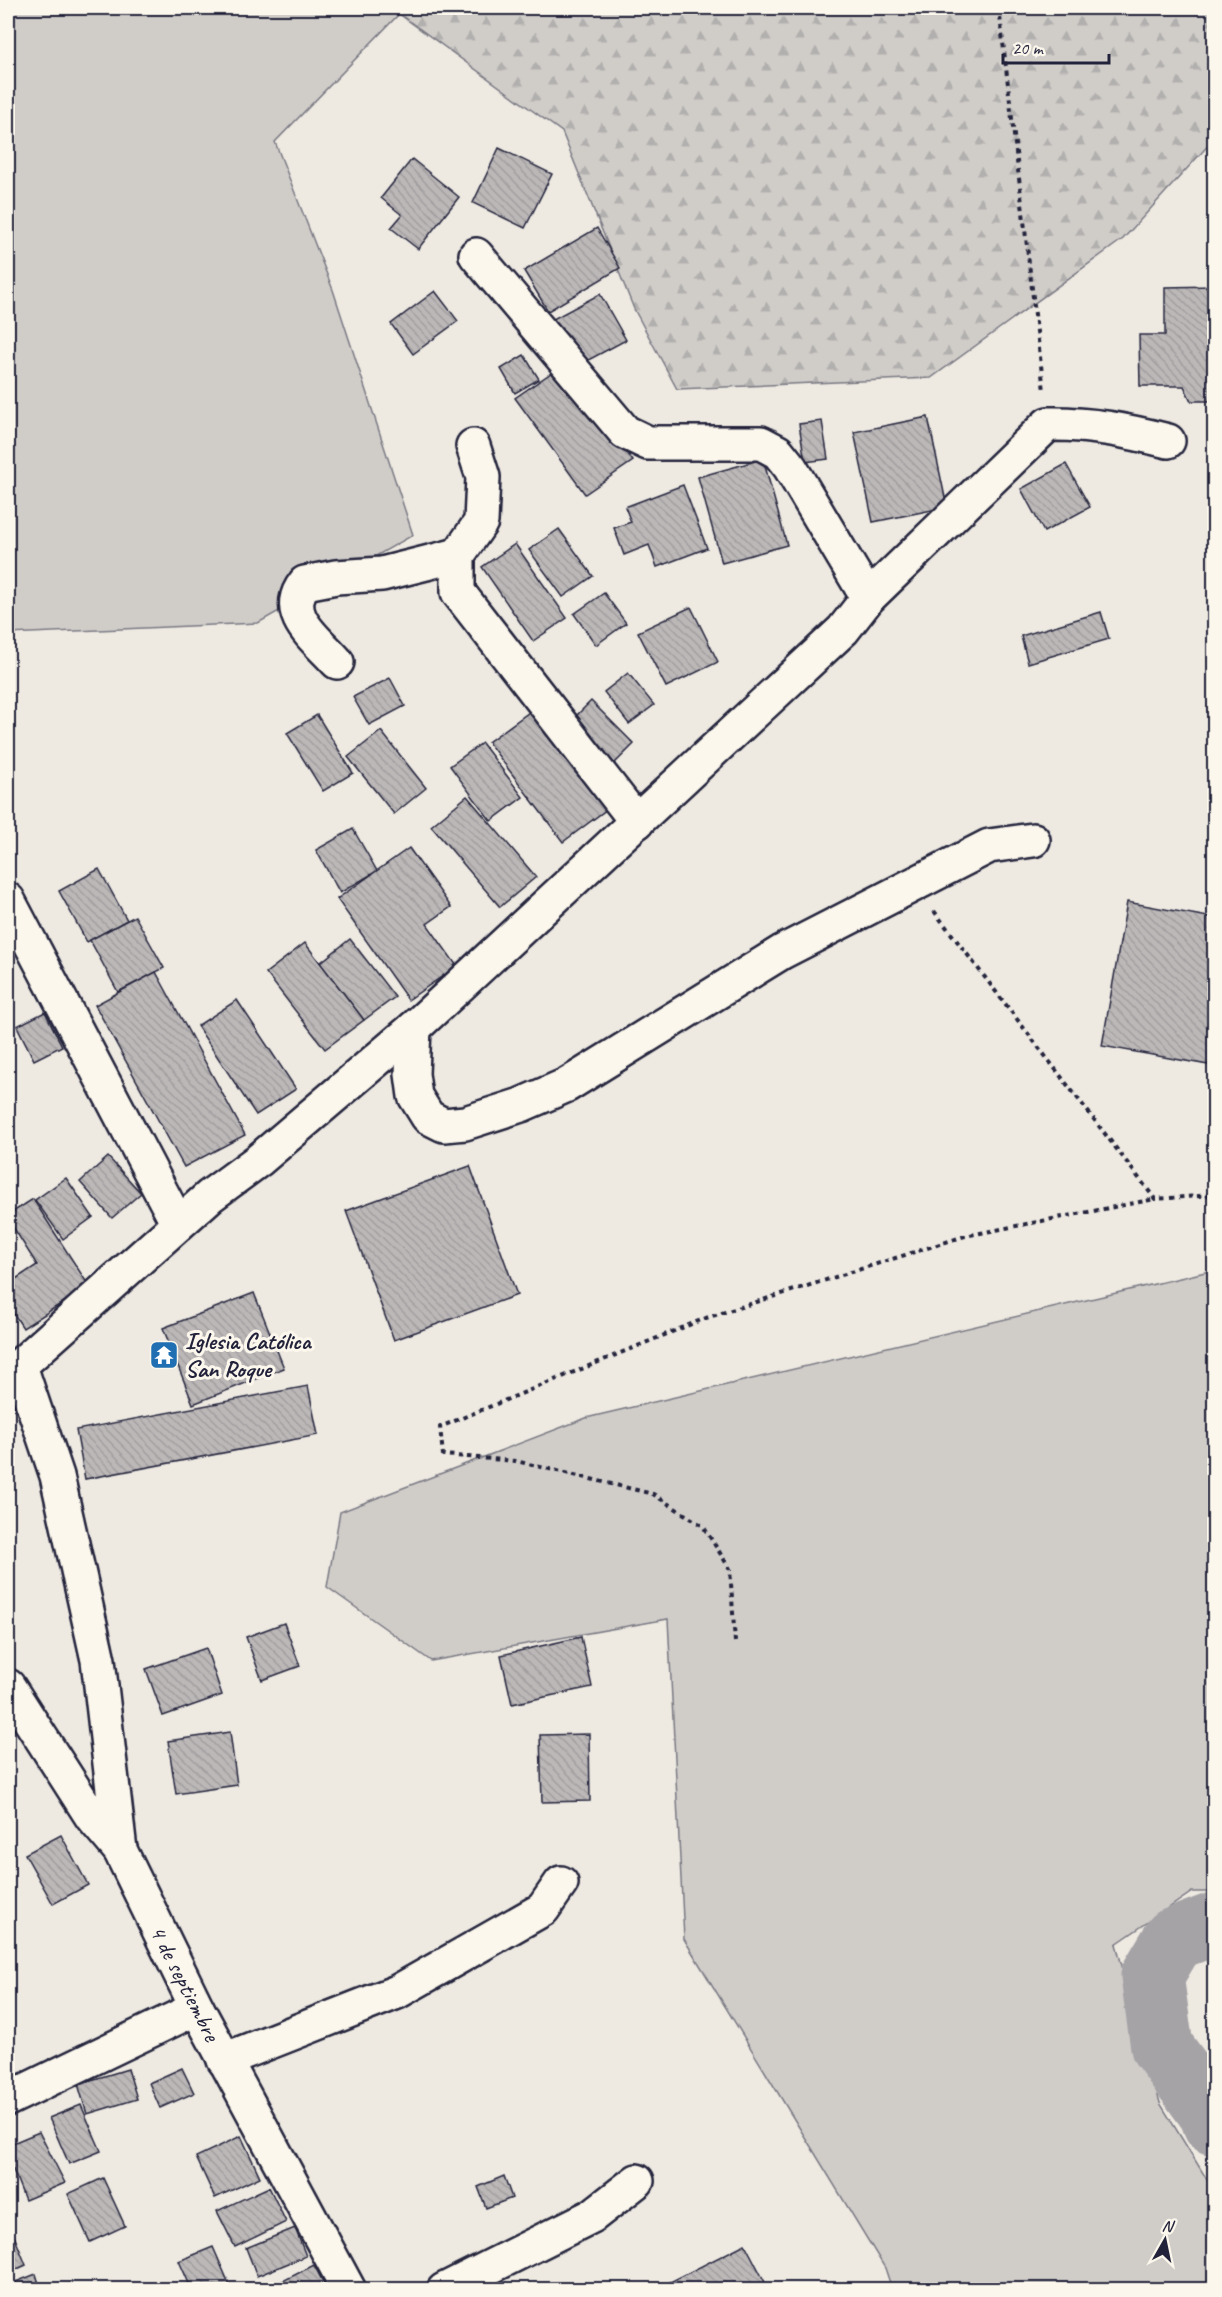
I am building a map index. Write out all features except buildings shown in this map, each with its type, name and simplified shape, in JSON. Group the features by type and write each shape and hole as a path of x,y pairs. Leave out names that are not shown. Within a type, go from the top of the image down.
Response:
{"street":[{"path":"476,255 625,432 648,443 761,442 778,452 790,467 868,597"},
{"path":"120,1850 98,1660 57,1476 14,1371 210,1196 259,1160 414,1029 843,630 868,597 1048,424 1074,423 1115,429 1168,441"},
{"path":"473,446 483,477 481,522 458,555 458,592 636,822"},
{"path":"338,662 299,620 295,600 305,583 336,577 382,574 458,555"},
{"path":"414,1029 412,1074 415,1096 428,1117 444,1125 465,1123 521,1106 567,1085 782,952 989,846 1033,840"},
{"path":"8,900 178,1224"},
{"name":"4 de septiembre","path":"8,1686 92,1817 120,1850 224,2060 349,2289"},
{"path":"224,2060 397,1992 543,1909 561,1883"},
{"path":"8,2099 197,2008"},
{"path":"444,2289 592,2216 637,2181"}],"path":[{"path":"999,8 1048,424"},
{"path":"914,884 1155,1199"},
{"path":"735,1642 730,1569 703,1526 653,1494 516,1461 443,1455 440,1427 706,1318 964,1236 1155,1199 1215,1195"}],"green space":[{"path":"8,8 384,8 399,14 275,142 333,290 413,535 258,623 8,634"},
{"path":"384,8 1214,8 1214,139 1123,239 931,378 677,389 634,309 562,132 399,14"},
{"path":"1214,1270 1214,1892 1192,1892 1116,1944 1160,2103 1214,2191 1214,2289 892,2289 885,2268 684,1939 668,1619 431,1661 327,1587 340,1512 586,1418"}],"waterway":[{"path":"1214,1924 1174,1939 1152,1976 1162,2047 1210,2113 1214,2124"}],"place":[{"name":"Iglesia Católica San Roque","path":"164,1355"}]}
